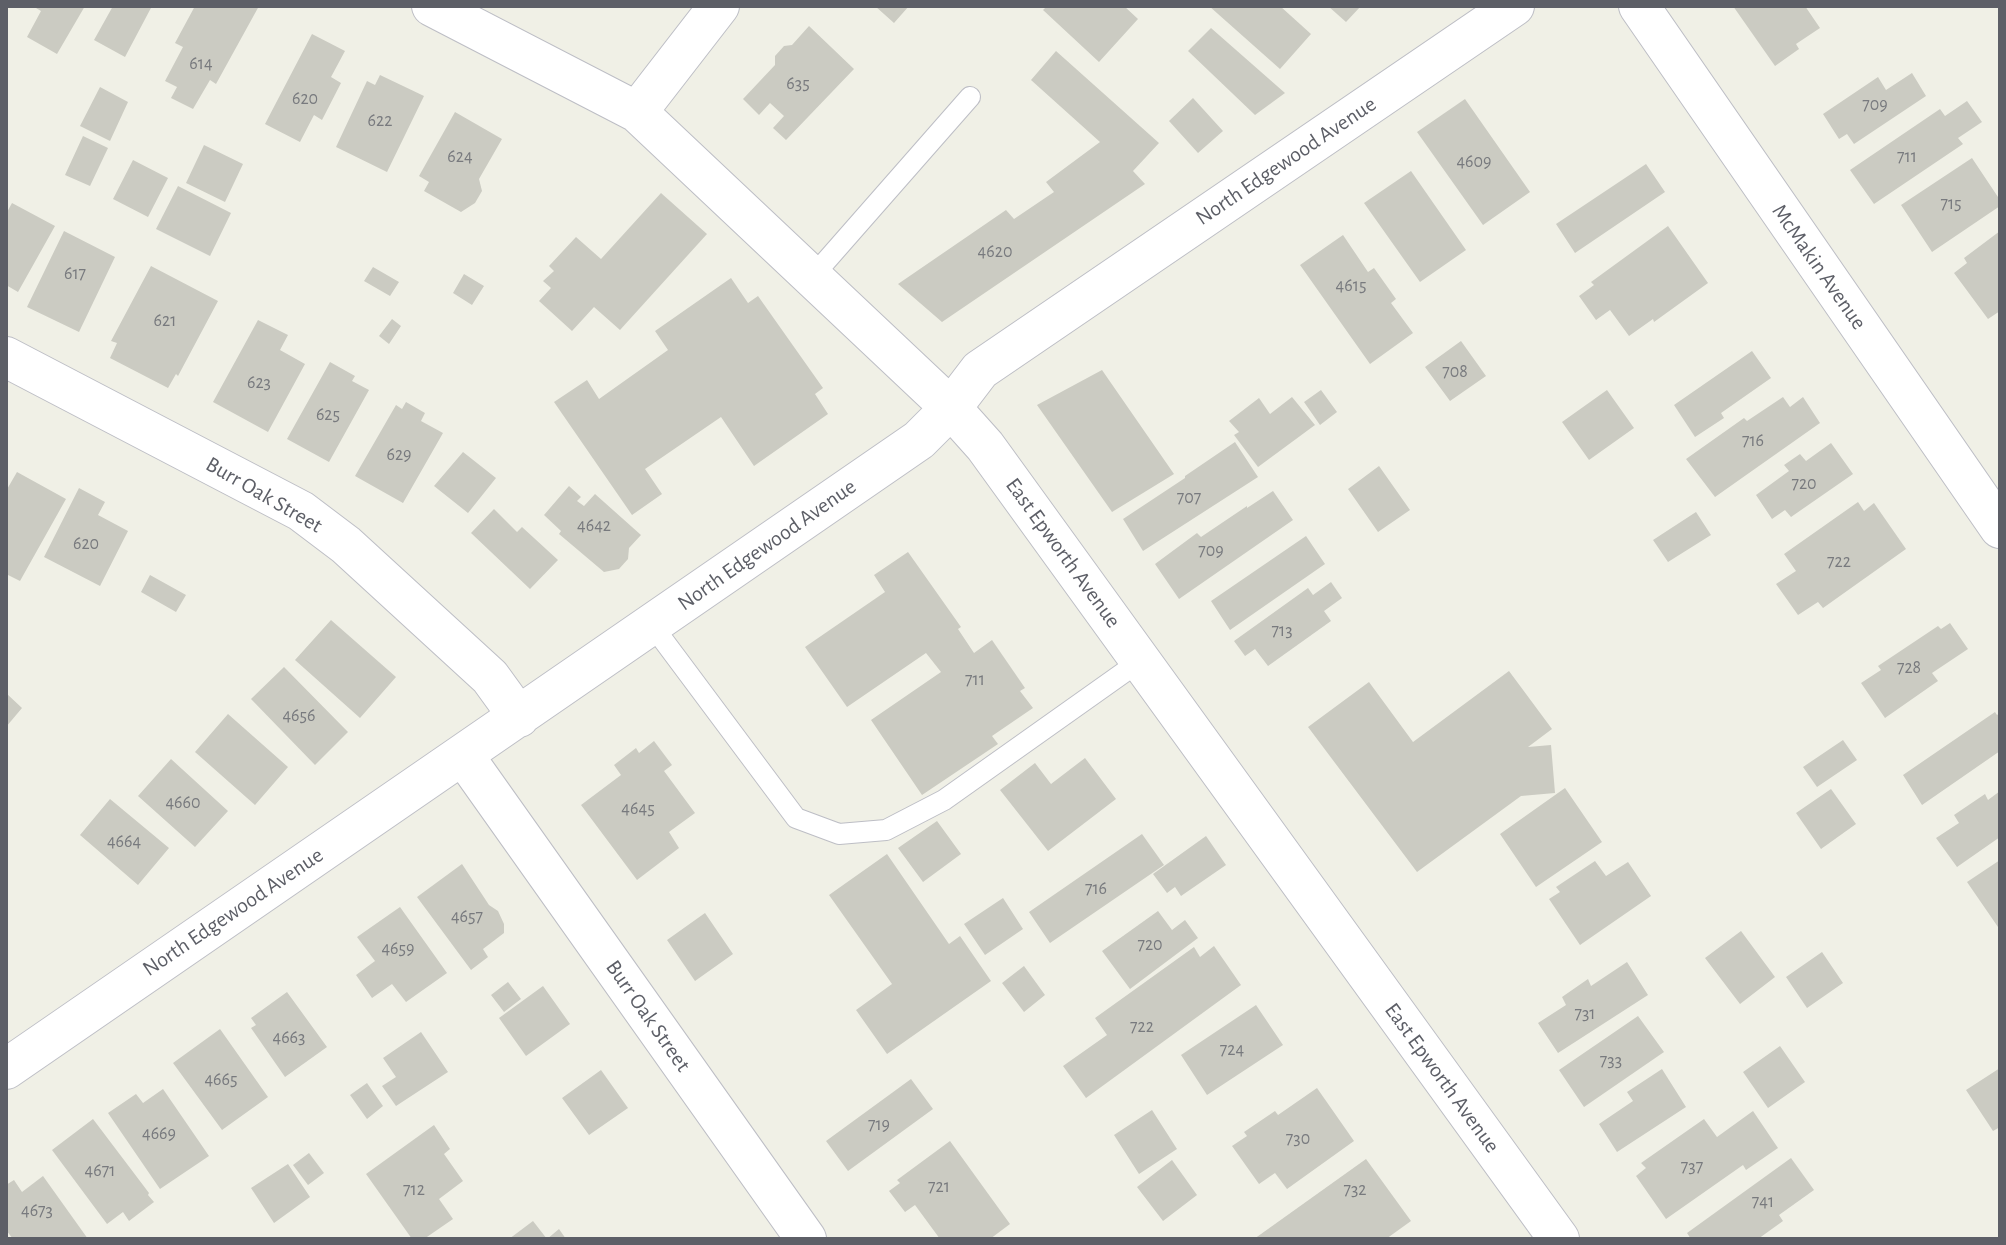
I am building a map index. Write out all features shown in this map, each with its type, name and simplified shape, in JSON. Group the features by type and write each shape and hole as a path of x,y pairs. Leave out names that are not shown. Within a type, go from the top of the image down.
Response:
{"street":[{"name":"East Epworth Avenue","path":"432,6 637,112 951,408 985,446 1559,1239"},
{"path":"637,112 719,6"},
{"name":"North Edgewood Avenue","path":"6,1069 919,440 951,408 980,370 1514,6"},
{"name":"McMakin Avenue","path":"1639,6 2000,528"},
{"name":"Burr Oak Street","path":"6,357 301,511 346,545 490,677 519,717"},
{"name":"Burr Oak Street","path":"463,755 806,1239"}],"lane":[{"path":"812,277 970,97"},
{"path":"652,625 796,818 839,834 886,830 944,800 1140,661"}],"building":[{"path":"37,6 85,6 57,54 27,37 41,11"},
{"path":"113,6 152,6 125,57 94,40"},
{"path":"195,6 259,6 216,84 210,80 193,109 171,98 177,87 165,81 183,47 175,43"},
{"path":"875,6 909,6 894,23"},
{"path":"1047,6 1124,6 1138,19 1099,62 1043,10"},
{"path":"1209,6 1280,6 1311,34 1280,69"},
{"path":"1328,6 1361,6 1346,22"},
{"path":"1733,6 1805,6 1820,28 1796,44 1799,49 1775,66"},
{"path":"809,26 854,69 786,140 773,128 784,116 770,103 759,115 743,99 775,65 775,56 784,46 792,45"},
{"path":"1211,28 1285,93 1255,115 1188,51"},
{"path":"312,34 345,51 331,77 341,83 322,120 314,115 300,142 265,124"},
{"path":"1056,51 1159,143 1133,171 1145,184 942,322 898,284 1006,210 1014,219 1054,192 1046,182 1100,142 1031,80"},
{"path":"1912,73 1926,96 1854,144 1847,134 1839,139 1823,114 1878,77 1886,90"},
{"path":"380,75 424,96 387,172 336,147 367,81 375,85"},
{"path":"100,87 128,102 110,141 80,126"},
{"path":"1193,98 1223,131 1198,153 1169,121"},
{"path":"1465,99 1530,192 1483,225 1417,132"},
{"path":"1967,101 1982,122 1958,138 1963,144 1874,204 1850,170 1940,109 1945,116"},
{"path":"455,112 502,139 479,179 482,191 475,203 461,212 424,191 429,182 419,176"},
{"path":"83,136 108,148 90,186 65,175"},
{"path":"204,145 243,164 225,202 186,183"},
{"path":"1972,158 2000,200 2000,206 1932,252 1901,205"},
{"path":"133,160 168,178 148,217 113,199"},
{"path":"1646,164 1665,192 1575,253 1556,224"},
{"path":"1411,171 1466,250 1420,282 1364,203"},
{"path":"178,186 231,213 210,256 156,229"},
{"path":"661,193 707,234 620,330 594,307 572,331 539,301 551,288 543,281 554,271 549,266 576,237 601,259"},
{"path":"12,203 55,226 18,292 6,285 6,214"},
{"path":"1668,226 1708,283 1629,336 1610,310 1596,320 1579,296 1594,285 1591,282"},
{"path":"64,231 115,257 79,332 27,307"},
{"path":"2000,231 2000,311 1988,319 1954,273 1967,263 1964,258"},
{"path":"1343,235 1368,272 1374,268 1396,299 1391,303 1413,333 1370,364 1300,265"},
{"path":"151,266 218,301 178,376 176,374 168,388 110,358 117,343 111,341"},
{"path":"373,267 399,282 390,296 364,281"},
{"path":"464,274 484,286 472,305 453,293"},
{"path":"731,278 748,303 758,296 823,388 815,394 828,414 754,466 721,417 645,469 662,494 632,515 554,402 587,380 599,399 668,350 655,331"},
{"path":"392,319 401,326 389,344 379,336"},
{"path":"258,320 288,335 280,350 305,364 268,432 213,402"},
{"path":"1461,341 1486,376 1450,401 1425,367"},
{"path":"1752,351 1771,378 1721,413 1724,418 1695,437 1674,405"},
{"path":"330,362 355,376 352,381 369,390 329,462 287,439"},
{"path":"1102,370 1174,474 1112,512 1037,405"},
{"path":"1321,390 1337,412 1320,425 1304,402"},
{"path":"1607,390 1634,428 1589,460 1562,422"},
{"path":"1292,397 1315,425 1258,467 1234,435 1239,432 1229,421 1259,398 1270,414"},
{"path":"1783,397 1790,407 1803,397 1820,423 1715,497 1686,459 1744,418 1747,421"},
{"path":"406,402 425,413 421,421 443,433 403,503 355,476 396,405 402,409"},
{"path":"1235,442 1258,477 1143,551 1123,519"},
{"path":"1831,443 1853,474 1791,517 1785,510 1772,519 1756,495 1789,471 1784,465 1800,454 1806,461"},
{"path":"463,452 496,478 468,513 434,486"},
{"path":"1379,466 1410,510 1378,532 1348,489"},
{"path":"17,472 66,499 20,581 6,574 6,491"},
{"path":"569,486 581,497 577,501 584,506 595,494 641,535 629,548 628,559 619,569 604,572 559,534 561,531 544,515"},
{"path":"79,488 105,502 98,515 128,531 100,586 44,557"},
{"path":"1273,491 1293,520 1179,599 1155,564 1197,533 1201,537"},
{"path":"1858,502 1864,511 1874,503 1906,549 1823,608 1818,602 1798,615 1776,584 1796,571 1784,554"},
{"path":"494,509 517,532 522,527 558,560 530,589 471,533"},
{"path":"1696,512 1711,535 1668,562 1653,540"},
{"path":"1306,536 1325,564 1230,630 1211,601"},
{"path":"908,552 961,627 958,629 974,653 992,640 1025,688 1020,691 1033,708 992,736 998,744 922,795 871,720 941,672 926,653 847,707 805,647 885,592 874,575"},
{"path":"150,575 186,595 176,612 141,592"},
{"path":"1331,582 1342,598 1324,611 1331,621 1268,666 1255,649 1245,656 1234,641 1308,588 1313,595"},
{"path":"331,620 396,677 360,718 295,660"},
{"path":"1950,623 1968,649 1932,673 1938,681 1885,718 1861,683 1881,670 1878,666 1938,626 1941,629"},
{"path":"284,667 348,732 315,765 251,699"},
{"path":"1509,671 1552,729 1528,747 1551,745 1555,793 1521,796 1417,872 1308,727 1369,682 1413,742"},
{"path":"6,693 22,708 6,727"},
{"path":"1995,712 1997,715 2000,713 2000,751 1922,805 1903,775"},
{"path":"228,714 288,767 255,805 195,752"},
{"path":"1843,740 1857,760 1817,787 1803,767"},
{"path":"654,741 672,765 664,771 695,813 669,832 679,848 637,880 581,805 621,775 614,765 636,748 639,753"},
{"path":"1085,758 1116,799 1048,851 1000,790 1035,763 1051,784"},
{"path":"171,759 228,811 195,847 138,796"},
{"path":"1565,788 1602,842 1536,887 1500,834"},
{"path":"1831,789 1856,824 1821,849 1796,813"},
{"path":"2000,791 2000,837 1957,867 1936,838 1959,823 1954,815 1985,794 1988,800"},
{"path":"110,799 169,848 138,885 80,835"},
{"path":"937,821 961,854 923,882 898,848"},
{"path":"1142,834 1164,865 1050,943 1029,912"},
{"path":"1206,836 1226,865 1181,896 1175,887 1167,893 1153,874"},
{"path":"887,854 949,944 960,936 991,981 887,1054 856,1010 892,984 829,895"},
{"path":"2000,860 2000,926 1998,927 1967,882"},
{"path":"1595,861 1606,876 1628,862 1651,896 1580,945 1549,899 1560,892 1556,887"},
{"path":"462,864 489,905 498,911 504,924 504,933 483,949 488,957 471,970 417,897"},
{"path":"1003,898 1023,929 985,955 964,924"},
{"path":"400,907 447,973 406,1002 392,984 372,998 356,975 375,961 357,937"},
{"path":"1158,911 1172,930 1185,920 1198,938 1130,989 1102,951"},
{"path":"705,913 733,954 695,981 667,940"},
{"path":"1741,931 1775,977 1740,1004 1705,958"},
{"path":"1214,946 1241,985 1086,1098 1063,1066 1107,1035 1095,1018 1194,947 1200,957"},
{"path":"1822,952 1843,983 1807,1008 1786,977"},
{"path":"1627,962 1648,995 1558,1053 1538,1023 1566,1005 1562,997 1588,979 1591,986"},
{"path":"1024,966 1045,995 1024,1012 1002,983"},
{"path":"508,982 521,999 504,1012 491,995"},
{"path":"543,986 570,1024 526,1056 499,1018"},
{"path":"287,992 327,1047 285,1077 251,1028 256,1025 251,1018"},
{"path":"1256,1005 1283,1045 1207,1095 1181,1055"},
{"path":"1638,1016 1664,1052 1584,1107 1559,1070"},
{"path":"220,1029 268,1097 222,1130 173,1063"},
{"path":"421,1032 448,1072 396,1106 382,1086 396,1077 383,1058"},
{"path":"1780,1046 1805,1082 1768,1108 1743,1072"},
{"path":"2000,1068 2000,1127 1993,1131 1966,1090"},
{"path":"1662,1069 1686,1107 1617,1152 1599,1124 1633,1101 1627,1092"},
{"path":"601,1070 628,1108 589,1135 562,1098"},
{"path":"911,1079 933,1109 848,1171 826,1141"},
{"path":"367,1083 383,1106 367,1119 350,1095"},
{"path":"1317,1088 1354,1141 1287,1189 1275,1173 1259,1184 1232,1146 1247,1136 1244,1132 1275,1111 1278,1115"},
{"path":"163,1089 209,1156 160,1189 108,1113 136,1094 143,1103"},
{"path":"1152,1110 1177,1149 1139,1174 1114,1135"},
{"path":"1753,1111 1778,1148 1746,1170 1743,1165 1666,1219 1636,1176 1646,1168 1641,1163 1704,1119 1717,1137"},
{"path":"93,1119 154,1202 129,1221 123,1212 107,1224 52,1150"},
{"path":"434,1125 450,1149 444,1154 463,1181 439,1199 453,1219 424,1239 412,1239 366,1174"},
{"path":"950,1141 1010,1224 990,1239 940,1239 915,1205 905,1212 889,1191 900,1183 897,1180"},
{"path":"309,1153 324,1173 308,1185 293,1165"},
{"path":"1791,1158 1814,1190 1779,1215 1783,1221 1758,1239 1691,1239 1687,1233"},
{"path":"1366,1159 1411,1221 1386,1239 1254,1239"},
{"path":"1172,1160 1197,1195 1163,1221 1137,1187"},
{"path":"288,1164 310,1197 274,1223 251,1188"},
{"path":"43,1176 88,1239 13,1239 6,1230 6,1185 14,1180 22,1192"},
{"path":"533,1221 547,1239 509,1239"},
{"path":"559,1229 566,1239 547,1239"}]}
